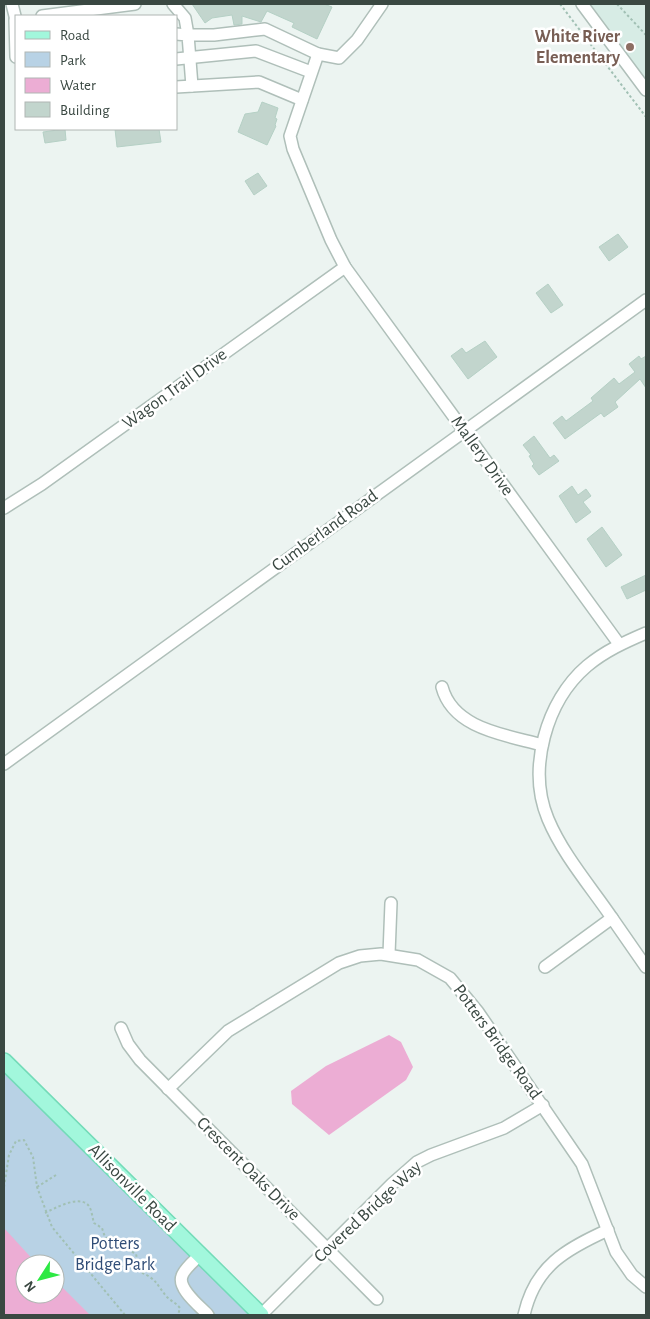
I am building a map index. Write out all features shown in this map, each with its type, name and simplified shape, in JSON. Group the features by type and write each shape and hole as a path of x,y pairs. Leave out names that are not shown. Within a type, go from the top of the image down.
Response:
{"main road":[{"name":"Allisonville Road","path":"4,1061 261,1315"}],"street":[{"path":"50,15 135,4"},
{"path":"173,4 184,18 188,35 192,86"},
{"path":"178,34 214,35 264,29 318,54 339,58 357,40 382,4"},
{"path":"582,4 646,90"},
{"path":"178,59 256,51 311,72"},
{"name":"Mallery Drive","path":"318,54 290,136 293,149 331,240 345,267 619,644"},
{"path":"178,87 259,82 302,100"},
{"name":"Wagon Trail Drive","path":"4,508 42,484 345,267"},
{"name":"Cumberland Road","path":"4,764 463,430 646,300"},
{"path":"646,633 619,644 603,654 575,679 557,706 542,745 540,778 548,819 556,836 646,967"},
{"path":"442,687 445,698 452,708 470,722 502,734 542,745"},
{"path":"388,954 391,903"},
{"path":"546,967 612,918"},
{"name":"Potters Bridge Road","path":"168,1089 228,1031 339,963 360,956 388,954 429,965 457,985 542,1105 587,1173 611,1242 632,1275 646,1287"},
{"name":"Crescent Oaks Drive","path":"122,1028 133,1052 377,1299"},
{"name":"Covered Bridge Way","path":"261,1315 392,1184 417,1162 504,1128 542,1105"},
{"path":"524,1315 536,1283 553,1261 568,1250 608,1230"},
{"path":"200,1255 182,1275 181,1281 185,1290 208,1315"}],"path":[{"path":"560,4 646,117"},
{"path":"617,4 646,35"},
{"path":"4,1188 11,1148 21,1139 28,1145 33,1157 38,1187 45,1212 52,1227 125,1315"},
{"path":"38,1187 56,1174"},
{"path":"45,1212 72,1203 85,1202 89,1205 94,1223 102,1228 105,1237 138,1256 140,1272 156,1279 168,1298 174,1301 180,1308 178,1315"}],"shaded area":[{"name":"White River Elementary","path":"581,4 646,4 646,91"}],"green space":[{"name":"Potters Bridge Park","path":"4,1061 261,1315 87,1315 65,1293 65,1254 27,1254 4,1230"}],"water":[{"path":"389,1035 401,1042 413,1067 406,1080 329,1135 292,1104 291,1091 326,1066"},
{"path":"4,1228 28,1254 15,1254 15,1304 65,1304 65,1290 90,1315 4,1315"}],"building":[{"path":"192,4 324,4 332,7 317,39 292,27 294,23 267,11 261,22 242,16 242,24 234,25 232,15 212,18 205,23"},
{"path":"262,102 278,108 275,118 277,119 276,126 267,145 238,132 245,114 258,112"},
{"path":"65,130 66,140 45,143 43,132"},
{"path":"115,130 159,130 161,142 117,147"},
{"path":"258,173 267,186 254,195 245,181"},
{"path":"618,234 628,247 609,261 599,247"},
{"path":"548,284 563,305 551,313 536,293"},
{"path":"485,341 497,357 468,379 451,356 462,348 466,353"},
{"path":"639,356 641,359 646,356 646,388 640,379 615,402 618,407 604,417 601,413 565,439 553,423 562,416 566,421 593,401 591,398 614,378 619,384 635,372 629,364"},
{"path":"534,436 550,458 554,455 559,461 539,475 532,466 534,464 529,456 531,455 523,445"},
{"path":"572,486 578,495 586,489 591,496 583,502 591,512 576,523 559,496"},
{"path":"602,527 622,555 606,567 587,539"},
{"path":"646,575 646,590 627,599 621,587"}],"place":[{"name":"White River Elementary","path":"630,47"}]}
